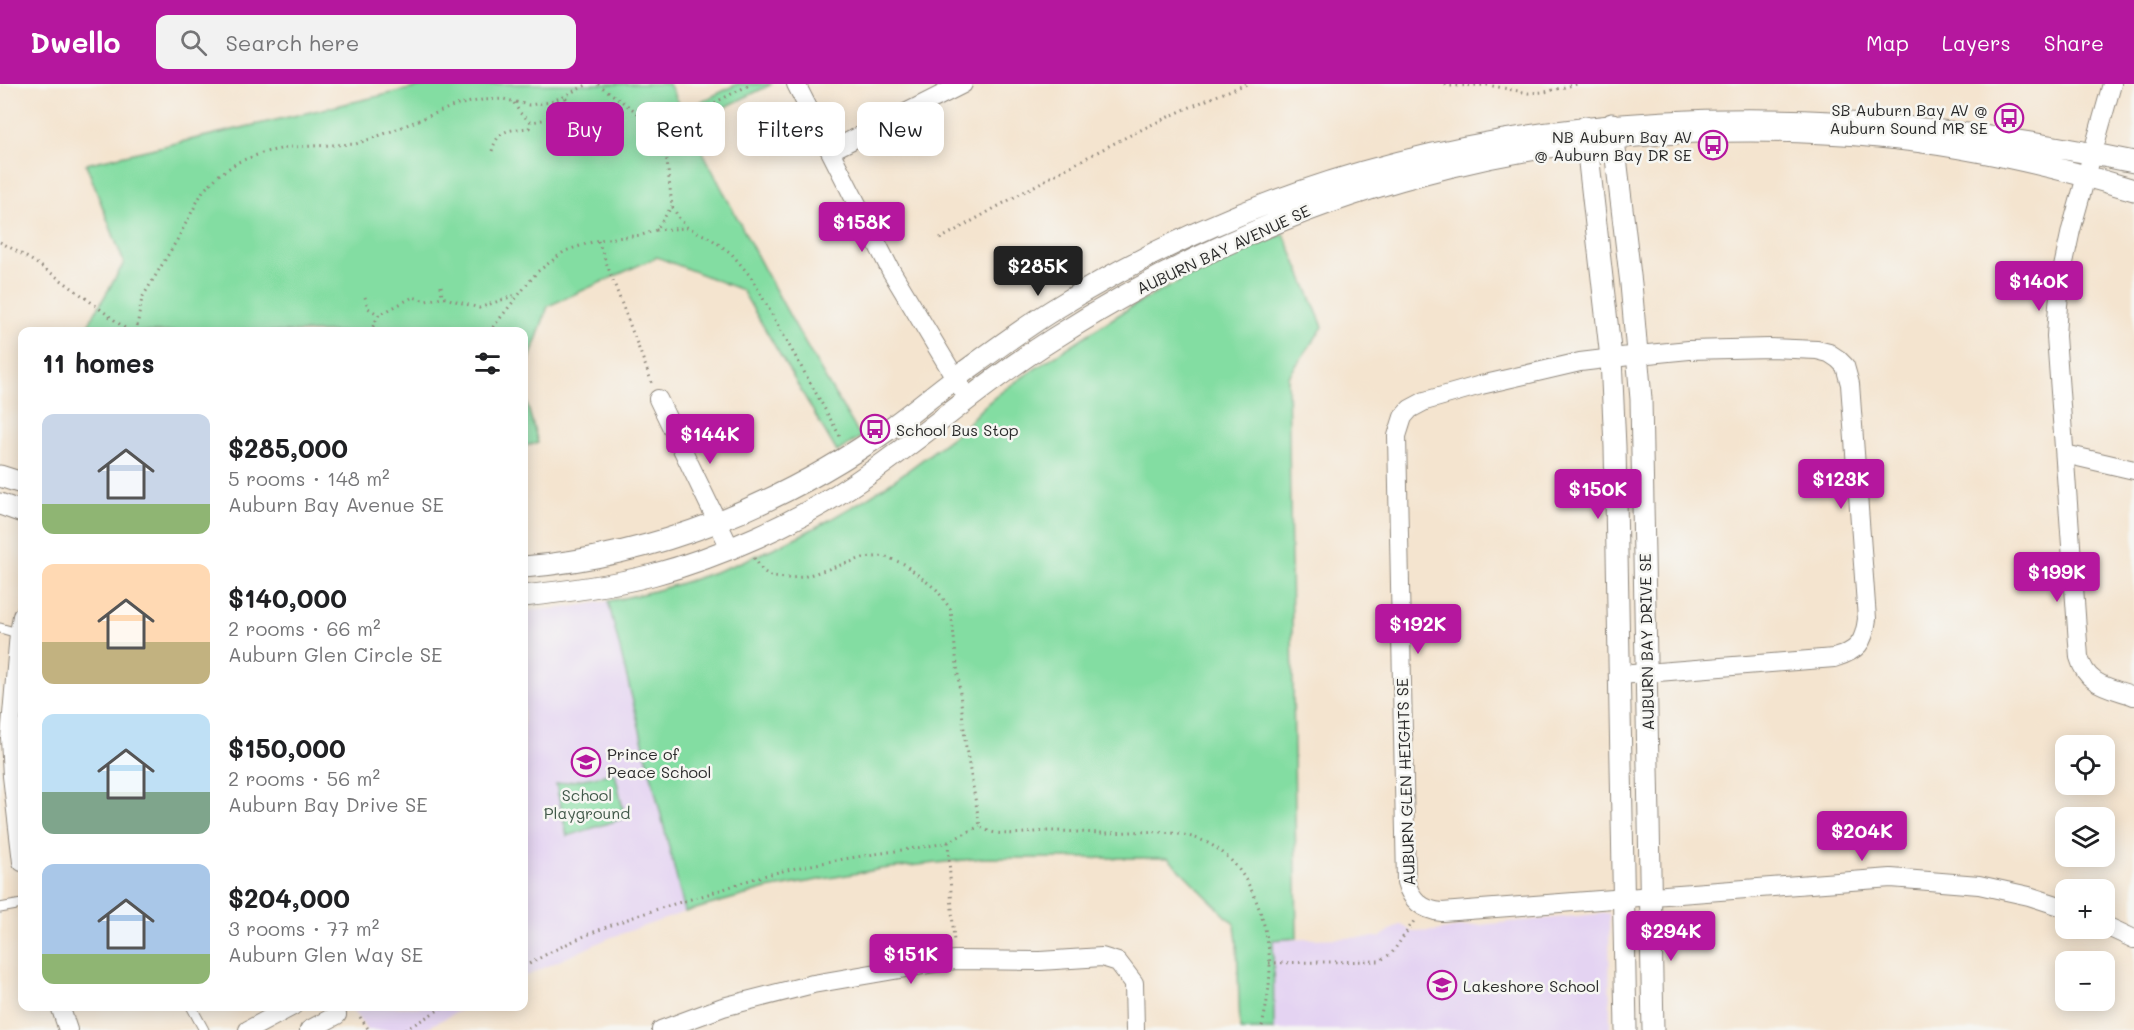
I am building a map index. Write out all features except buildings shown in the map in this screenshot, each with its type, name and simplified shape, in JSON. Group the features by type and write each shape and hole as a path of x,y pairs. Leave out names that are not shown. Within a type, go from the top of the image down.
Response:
{"street":[{"path":"796,84 805,102"},
{"path":"845,143 963,84"},
{"path":"2112,84 2061,272 2056,336 2076,627 2082,667 2092,680 2134,696"},
{"name":"AUBURN BAY AVENUE SE","path":"528,566 615,553 660,542 771,500 833,465 892,427 955,378 1052,311 1165,245 1248,207 1325,177 1433,144 1547,120 1610,111 1731,103 1813,105 1883,110 1964,121 2052,138 2134,162"},
{"name":"AUBURN BAY DRIVE SE","path":"1610,111 1641,399 1653,1030"},
{"name":"AUBURN BAY DRIVE SE","path":"1583,115 1611,358 1616,457 1626,1030"},
{"name":"AUBURN BAY AVENUE SE","path":"528,596 582,590 654,574 730,548 790,521 853,485 1049,341 1132,290 1253,231 1316,206 1441,168 1540,147 1614,138 1749,131 1830,133 1884,137 1959,148 2086,176 2134,190"},
{"path":"833,156 890,269 968,399"},
{"name":"AUBURN GLEN HEIGHTS SE","path":"1647,672 1834,658 1848,654 1859,645 1865,635 1867,619 1850,384 1845,366 1829,353 1817,350 1770,348 1712,350 1580,362 1481,385 1425,401 1410,409 1403,417 1397,436 1400,657 1406,882 1409,893 1423,907 1442,912 1891,878 1979,885 2055,904"},
{"path":"658,399 730,548"},
{"path":"2065,454 2134,471"},
{"path":"0,476 18,482"},
{"path":"0,504 18,511"},
{"path":"18,648 5,737 18,828"},
{"path":"1620,675 1647,672"},
{"path":"2115,930 2134,939"},
{"path":"661,1030 723,1007 813,984 955,960 1040,961 1101,957 1118,962 1134,983 1134,1030"},
{"path":"62,1011 68,1030"},
{"path":"248,1030 284,1011"},
{"path":"309,1030 338,1017"}],"lane":[{"path":"0,628 18,628"},
{"path":"0,908 18,905"},
{"path":"194,1011 204,1030"}],"path":[{"path":"137,327 142,298 204,191 219,175 238,162 265,152 291,147 356,144 392,132 456,105 482,100 503,99 529,105 551,102 589,84"},
{"path":"598,84 636,111"},
{"path":"716,102 751,84"},
{"path":"940,239 1141,130 1247,84"},
{"path":"1445,84 1449,86 1488,85 1528,93 1545,92 1577,84"},
{"path":"513,101 520,112 531,122 543,121 559,114 567,104 565,95"},
{"path":"492,151 495,139 506,131 529,128 531,122"},
{"path":"666,156 672,206 687,227 710,238 731,253 752,277 843,441"},
{"path":"656,230 672,206"},
{"path":"493,327 516,295 537,272 565,251 598,240 687,227"},
{"path":"598,240 658,399"},
{"path":"0,242 15,249 72,288 123,327"},
{"path":"441,286 442,297"},
{"path":"373,327 379,315 413,297 426,301 442,297 479,308 516,295"},
{"path":"365,297 368,308 379,315"},
{"path":"751,552 763,571 772,577 788,578 813,574 863,558 884,556 904,564 937,590 951,610 966,748 980,826 985,831 994,834 1050,831 1170,832 1195,837 1214,846 1229,860 1242,874 1253,894 1268,946 1268,990 1261,1030"},
{"path":"528,965 565,943 594,931 763,876 948,842 980,826"},
{"path":"948,842 955,960"},
{"path":"1269,963 1379,961 1392,953 1423,907"},
{"path":"405,1030 437,1011"},
{"path":"360,1017 369,1030"}],"shaded area":[{"name":"Prince of Peace School","path":"608,601 685,912 609,938 528,975 528,611"},
{"name":"Lakeshore School","path":"1609,913 1610,1030 1274,1030 1273,940 1380,937 1401,924 1412,932 1436,931"},
{"path":"353,1011 459,1011 423,1030 367,1030"}],"green space":[{"path":"431,84 669,84 678,102 636,102 636,156 705,156 793,322 861,437 837,452 742,290 657,257 548,306 528,364 528,327 87,327 124,263 86,164"},
{"path":"737,84 772,84 725,107 725,102 701,102"},
{"path":"1284,234 1323,327 1288,377 1297,938 1273,940 1274,1030 1240,1030 1235,925 1168,858 983,858 881,869 767,889 685,912 608,601 705,576 768,551 829,520 898,477 964,428 982,408 1004,390 1113,318 1190,276"},
{"path":"528,407 538,443 528,445"},
{"name":"School Playground","path":"615,773 625,818 567,836 556,784"}],"place":[{"name":"SB Auburn Bay AV @ Auburn Sound MR SE","path":"2009,118"},
{"name":"NB Auburn Bay AV @ Auburn Bay DR SE","path":"1713,145"},
{"name":"School Bus Stop","path":"875,429"},
{"name":"Prince of Peace School","path":"586,762"},
{"name":"Lakeshore School","path":"1442,985"}]}
